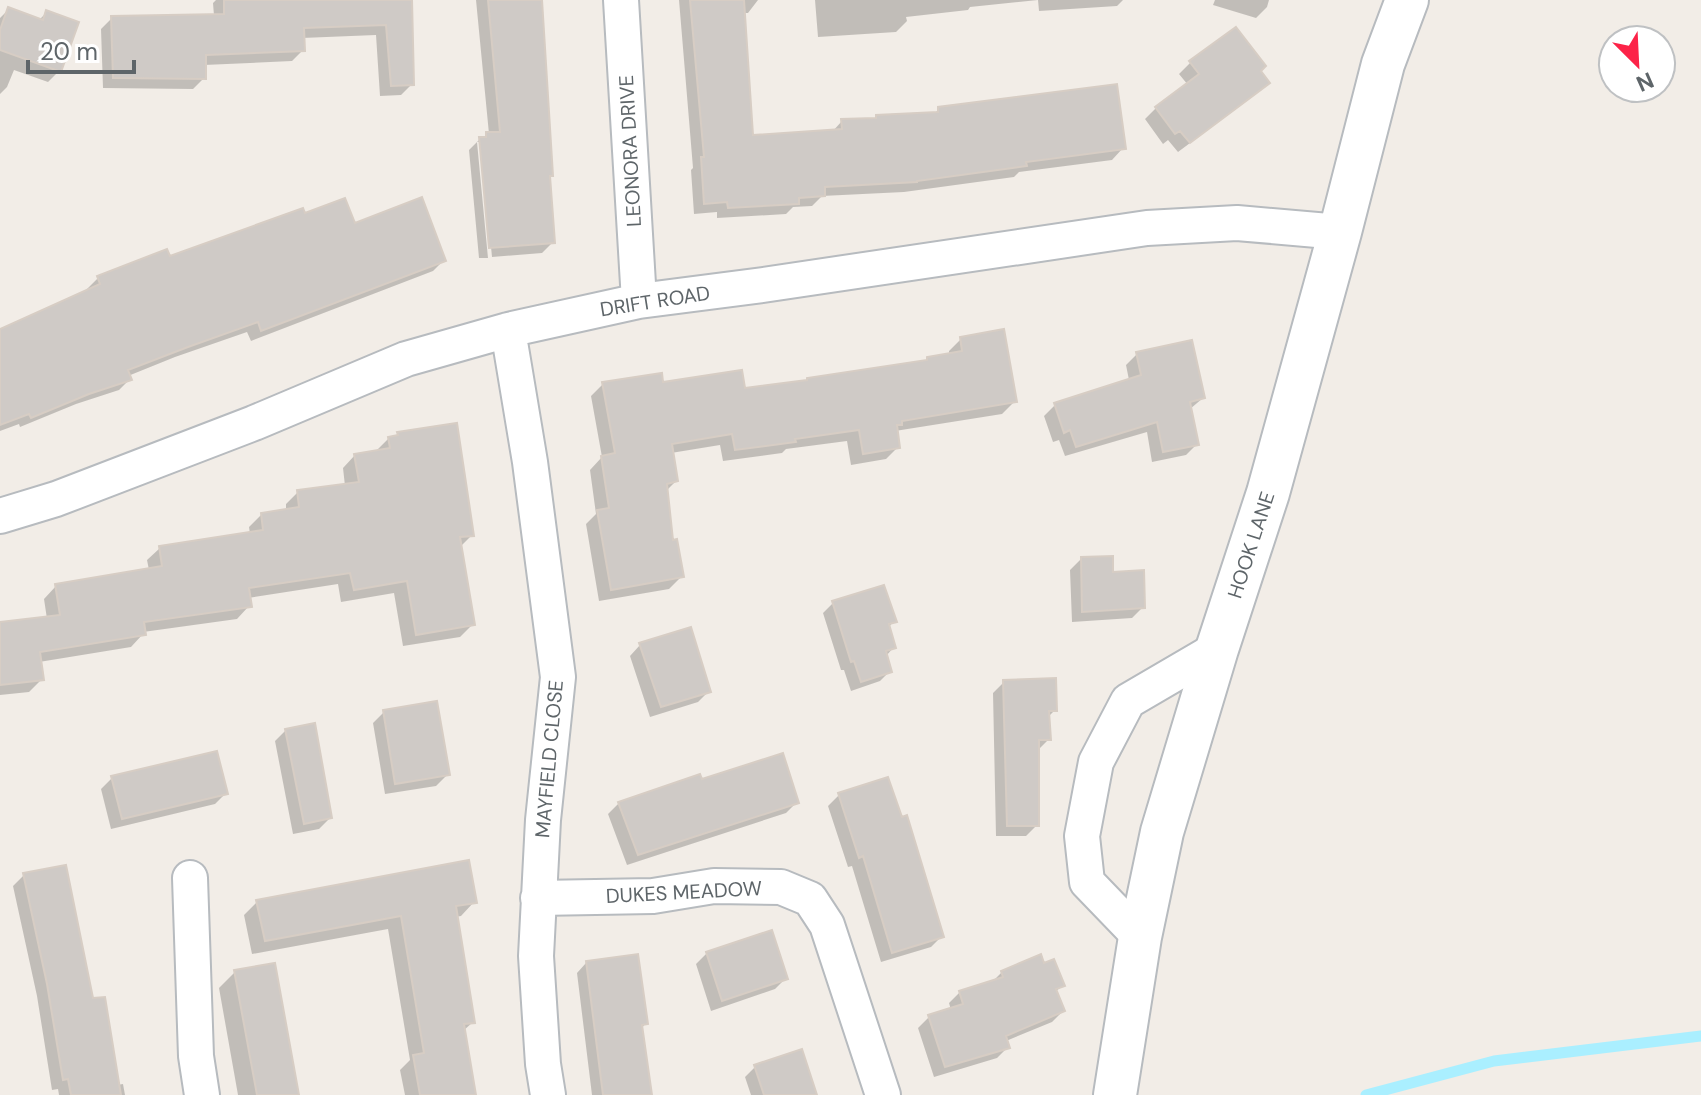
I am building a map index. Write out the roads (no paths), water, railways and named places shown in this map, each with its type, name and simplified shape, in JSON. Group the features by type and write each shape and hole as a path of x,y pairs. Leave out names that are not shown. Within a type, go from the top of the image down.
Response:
{"street":[{"name":"LEONORA DRIVE","path":"621,0 639,301"},
{"name":"HOOK LANE","path":"1115,1095 1140,937 1162,832 1268,493 1383,64 1407,0"},
{"name":"DRIFT ROAD","path":"0,516 56,499 254,423 406,359 508,330 639,301 1147,228 1237,223 1340,232"},
{"name":"MAYFIELD CLOSE","path":"508,330 533,477 558,677 543,820 536,956 548,1095"},
{"path":"1140,937 1087,882 1082,836 1096,762 1128,701 1217,649"},
{"path":"190,878 196,1056 202,1095"},
{"name":"DUKES MEADOW","path":"538,898 653,896 714,886 781,887 810,899 827,925 883,1095"}],"waterway":[{"path":"1366,1095 1494,1061 1701,1036"}]}
